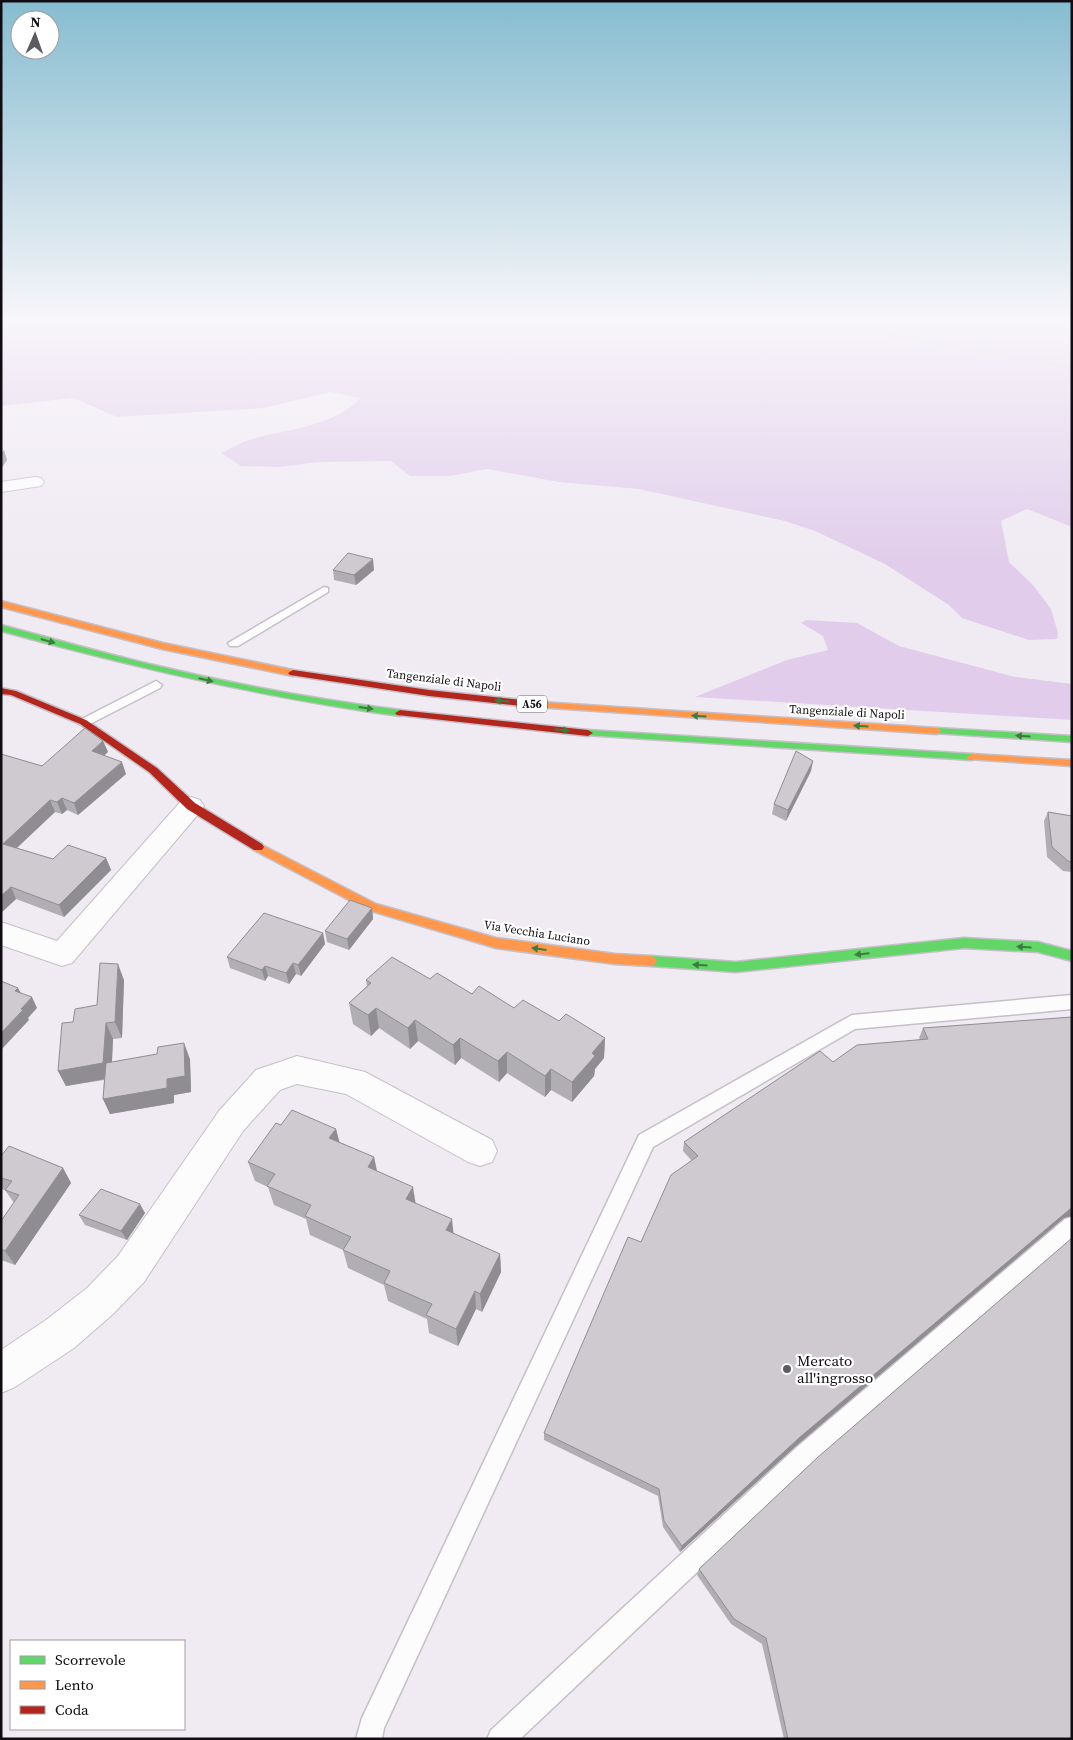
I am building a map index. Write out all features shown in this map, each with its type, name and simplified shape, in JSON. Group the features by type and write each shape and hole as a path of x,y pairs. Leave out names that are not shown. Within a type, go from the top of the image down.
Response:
{"main road":[{"name":"Tangenziale di Napoli","path":"1,604 114,636 224,660 429,694 603,711 1072,739"},
{"name":"A56","path":"1,628 92,654 235,686 280,695 420,716 598,734 1072,763"},
{"name":"Via Vecchia Luciano","path":"1,691 13,693 83,722 153,770 192,806 264,851 372,907 496,942 615,959 736,967 964,943 1038,948 1072,956"}],"street":[{"path":"1,487 35,482"},
{"path":"1,933 62,955 192,806"},
{"path":"1,1373 60,1334 100,1301 131,1269 231,1121 268,1080 298,1070 353,1082 480,1151"}],"lane":[{"path":"234,643 324,590"},
{"path":"83,722 156,684"},
{"path":"369,1739 372,1727 646,1141 852,1022 1072,1002"},
{"path":"500,1739 805,1454 1072,1226"}],"shaded area":[{"path":"1,398 71,398 1,406"},
{"path":"73,398 304,398 264,408 117,417"},
{"path":"360,398 1072,398 1072,527 1027,509 1001,521 1009,562 1033,585 1051,609 1058,633 1057,639 1029,640 962,618 949,605 885,564 815,531 785,521 639,489 559,482 487,469 450,476 410,476 391,461 318,462 279,467 241,466 221,453 249,440 323,421 349,408"},
{"path":"806,620 857,623 899,646 1015,677 1072,684 1072,720 695,697 787,660 828,650 823,636 801,623"}],"building":[{"path":"348,553 373,559 354,575 333,570"},
{"path":"85,728 103,741 92,751 122,762 74,803 62,798 57,802 50,800 3,844 53,859 68,845 106,858 59,905 11,887 1,896 1,754 42,766"},
{"path":"796,751 813,761 788,810 774,804"},
{"path":"1048,812 1072,816 1072,862 1068,861 1052,847"},
{"path":"350,900 372,908 347,939 325,931"},
{"path":"264,913 323,933 298,965 293,963 286,973 265,966 262,970 227,957"},
{"path":"392,957 430,979 437,973 472,994 479,986 514,1008 523,1000 559,1021 566,1014 605,1038 592,1053 595,1056 572,1082 551,1069 545,1076 507,1052 498,1061 460,1038 453,1045 415,1020 408,1028 376,1008 368,1015 349,1003 371,983 366,980"},
{"path":"100,963 118,964 115,1022 106,1023 103,1063 58,1071 62,1023 73,1022 75,1009 97,1005"},
{"path":"1,981 18,988 15,991 32,997 21,1009 23,1010 1,1033"},
{"path":"1072,1017 1072,1208 799,1438 682,1546 664,1521 659,1489 544,1433 628,1237 641,1242 671,1175 698,1156 684,1142 820,1051 833,1062 857,1045 928,1039 923,1028"},
{"path":"184,1043 185,1076 167,1079 167,1088 103,1099 106,1063 157,1054 158,1047"},
{"path":"292,1110 336,1129 329,1138 374,1157 368,1167 413,1187 406,1199 452,1219 446,1230 500,1254 480,1294 475,1291 456,1329 426,1315 432,1304 384,1283 390,1271 343,1250 351,1237 305,1216 311,1205 267,1186 275,1174 248,1162 276,1123 281,1125"},
{"path":"9,1146 63,1168 5,1251 1,1249 1,1221 19,1195 5,1190 12,1181 1,1178 1,1156"},
{"path":"101,1189 140,1204 121,1231 79,1215"},
{"path":"1072,1238 1072,1739 788,1739 766,1638 734,1619 699,1569 818,1457"}],"traffic: fast":[{"path":"1,628 100,655 249,689 400,713"},
{"path":"937,731 1072,739"},
{"path":"588,733 972,757"},
{"path":"651,961 736,967 964,943 1038,947 1072,956"}],"traffic: slow":[{"path":"1,604 162,646 293,673"},
{"path":"540,705 937,731"},
{"path":"972,757 1072,763"},
{"path":"258,847 372,907 496,943 615,959 651,961"}],"traffic: jam":[{"path":"293,673 429,693 540,705"},
{"path":"1,691 13,693 83,722 153,770 191,806 258,847"},
{"path":"400,713 588,733"}],"place":[{"name":"Mercato all'ingrosso","path":"787,1369"}]}
